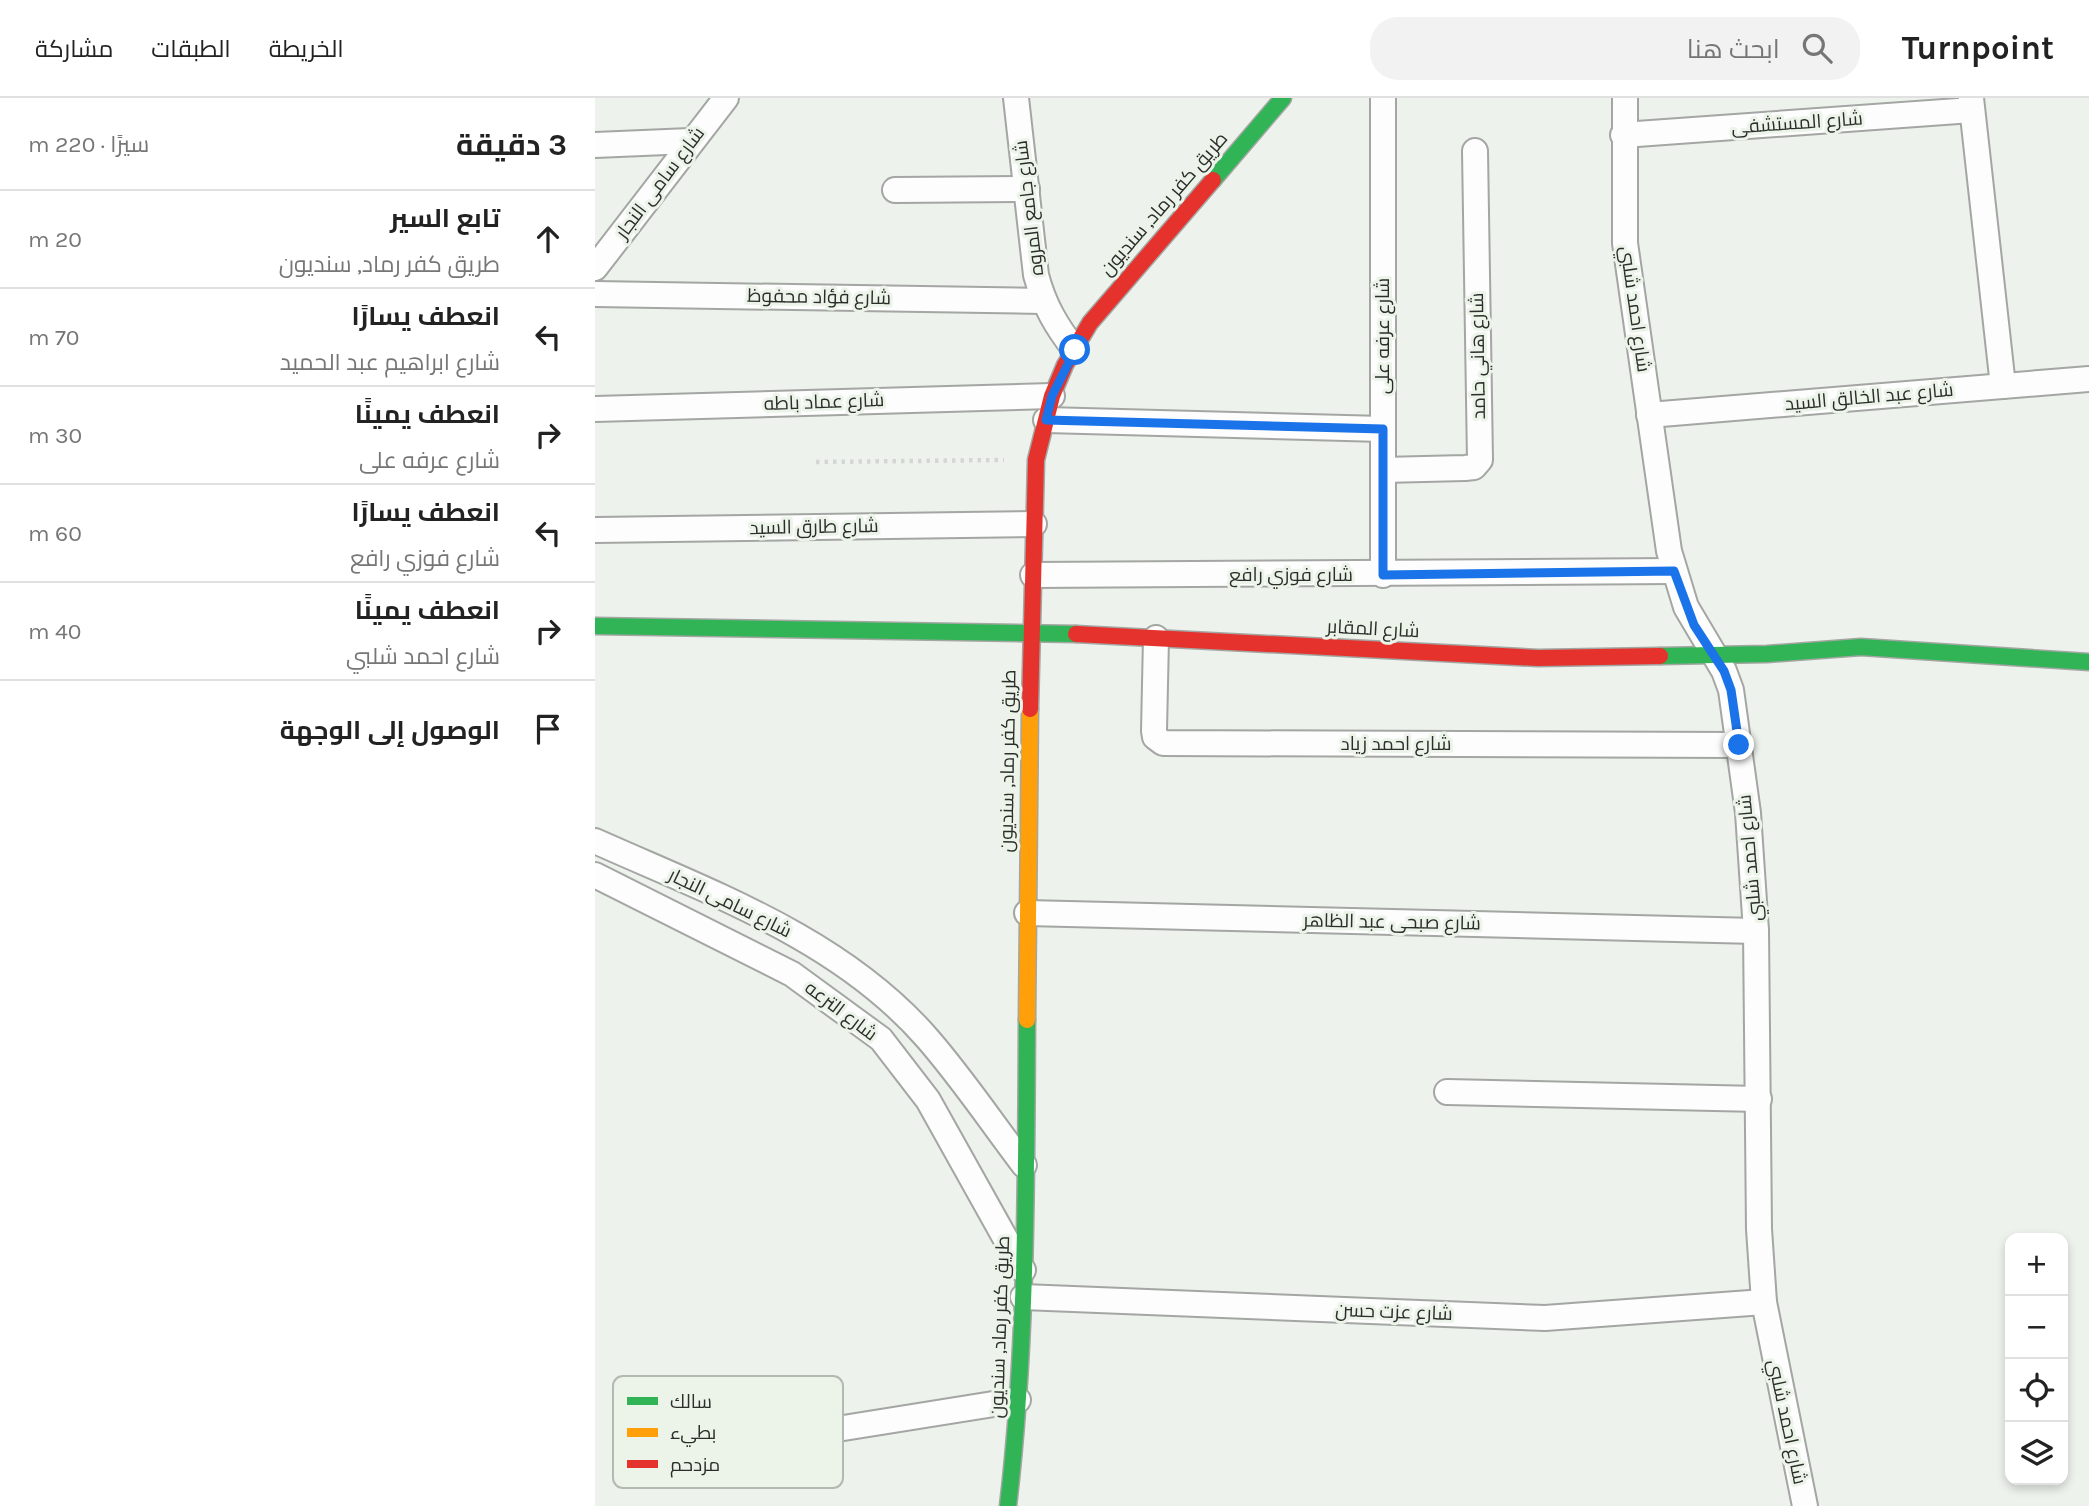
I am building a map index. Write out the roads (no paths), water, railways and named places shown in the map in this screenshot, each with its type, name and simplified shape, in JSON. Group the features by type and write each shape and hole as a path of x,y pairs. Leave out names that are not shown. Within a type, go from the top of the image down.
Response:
{"street":[{"name":"شارع سامى النجار","path":"595,268 690,141 726,98"},
{"name":"شارع جامع المروه","path":"1016,98 1036,275 1043,301 1056,327 1075,350"},
{"name":"طريق كفر رماد, سنديون","path":"1008,1506 1018,1400 1024,1286 1031,632 1036,460 1052,396 1090,323 1283,98"},
{"name":"شارع عرفه على","path":"1383,98 1383,575"},
{"name":"شارع احمد شلبي","path":"1625,98 1625,243 1674,571 1690,616 1731,690 1748,813 1756,931 1759,1229 1764,1302 1805,1506"},
{"path":"1972,104 2003,386"},
{"name":"شارع المستشفى","path":"1623,135 1972,104"},
{"path":"595,145 690,141"},
{"name":"شارع هاني حامد","path":"1383,470 1465,468 1474,467 1480,460 1475,151"},
{"path":"895,190 1027,189"},
{"name":"شارع فؤاد محفوظ","path":"595,293 1043,301"},
{"name":"شارع عبد الخالق السيد","path":"1649,415 2089,379"},
{"name":"شارع عماد باطه","path":"595,409 1052,396"},
{"path":"1046,420 1383,429"},
{"name":"شارع طارق السيد","path":"595,530 1034,524"},
{"name":"شارع فوزي رافع","path":"1033,575 1383,575 1674,571"},
{"name":"شارع المقابر","path":"595,626 1031,632 1469,656 1713,654 1861,647 2089,662"},
{"name":"شارع احمد زياد","path":"1156,638 1154,731 1163,743 1739,745"},
{"name":"شارع سامى النجار","path":"595,841 777,923 858,974 926,1036 1024,1165"},
{"name":"شارع الترعه","path":"595,874 792,974 881,1039 928,1100 1024,1286"},
{"name":"شارع صبحى عبد الظاهر","path":"1027,913 1756,931"},
{"path":"1447,1092 1759,1099"},
{"name":"شارع عزت حسن","path":"1024,1286 1545,1318 1764,1302"},
{"path":"843,1427 1018,1400"}]}
